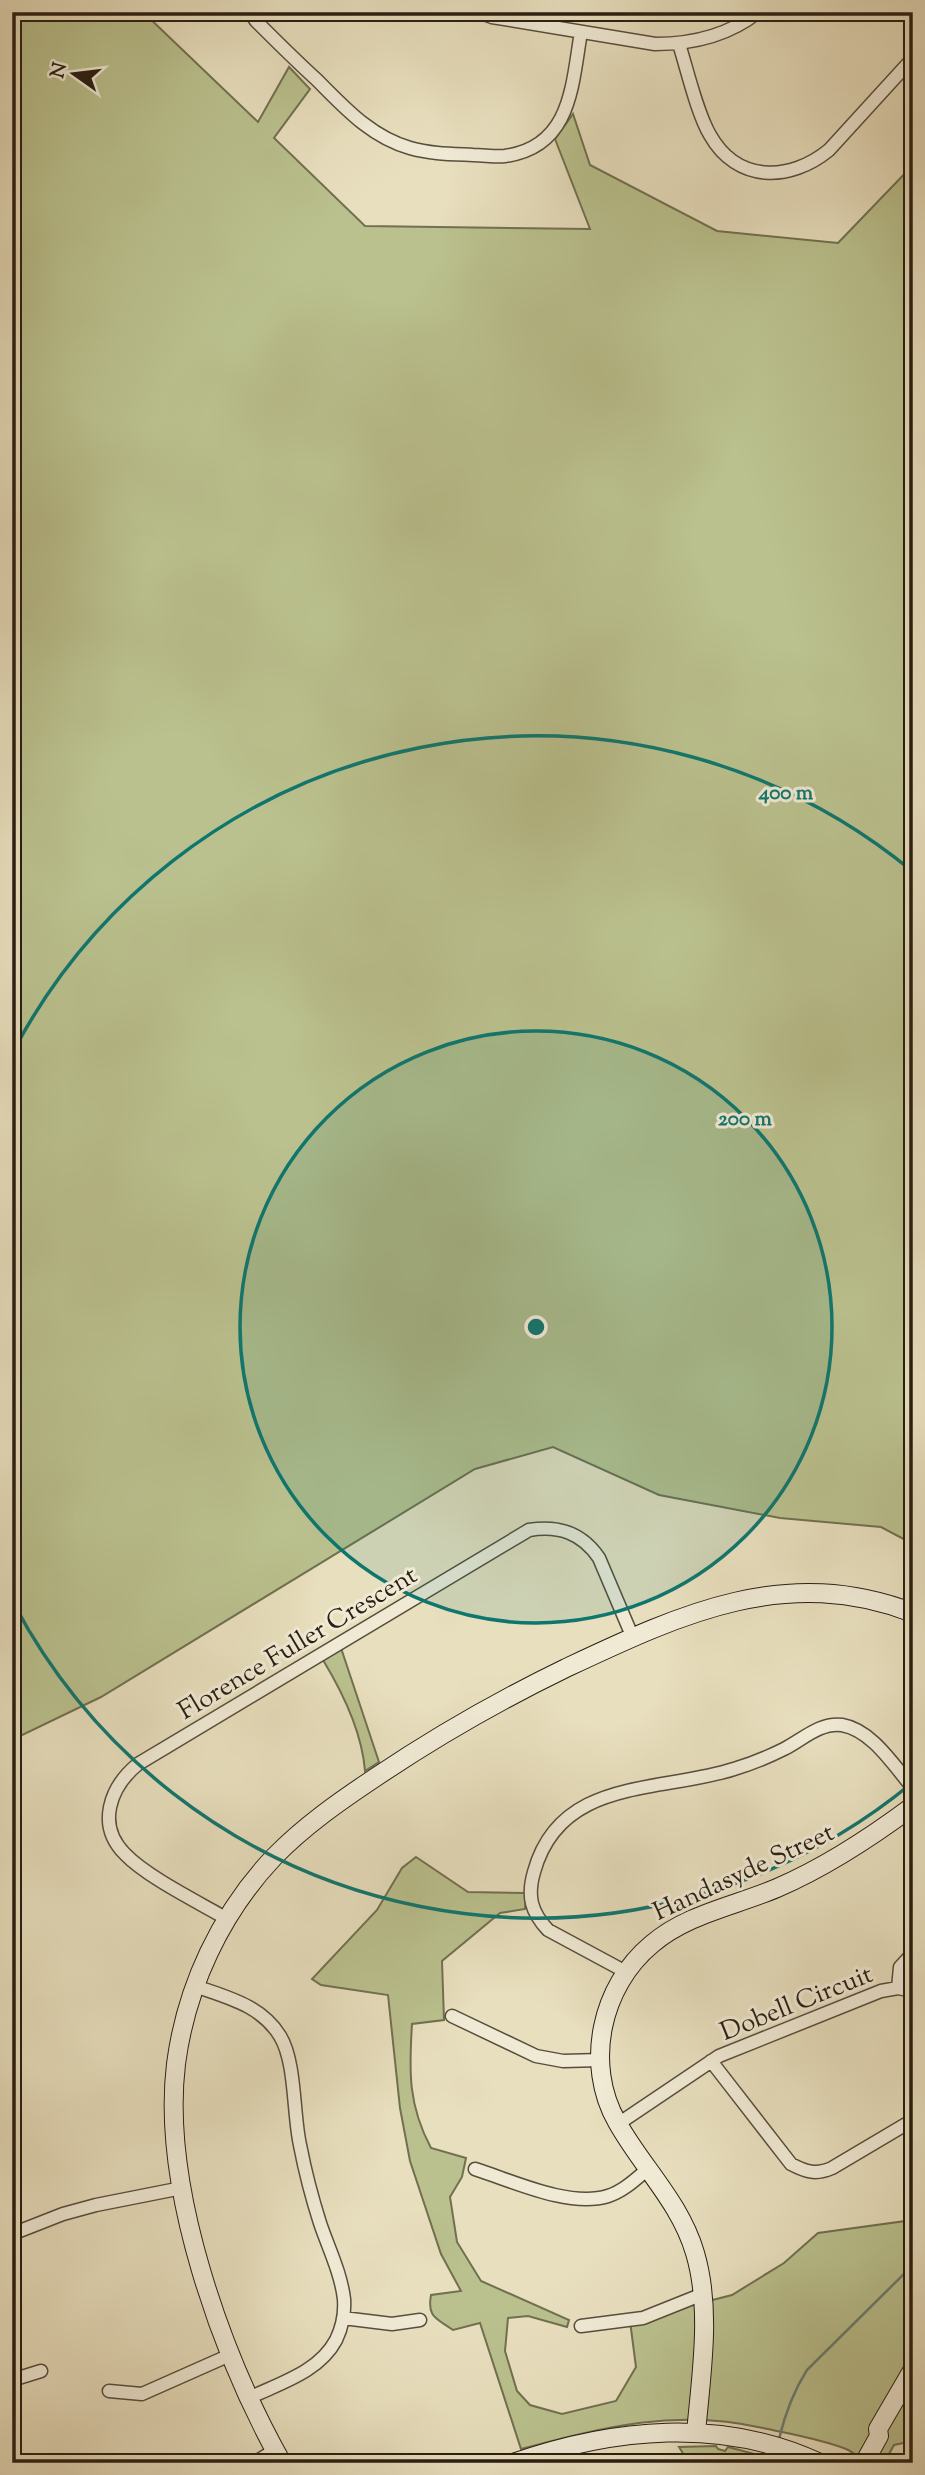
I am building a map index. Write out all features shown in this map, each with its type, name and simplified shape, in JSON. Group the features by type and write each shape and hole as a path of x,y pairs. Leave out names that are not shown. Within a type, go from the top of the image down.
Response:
{"street":[{"path":"250,12 357,120 387,139 432,153 503,156 520,153 544,140 562,120 569,103 581,32"},
{"path":"478,12 492,17 655,44 704,40 727,31 758,12"},
{"path":"679,44 712,139 723,153 737,164 763,173 790,172 815,161 829,150 913,58"},
{"name":"Florence Fuller Crescent","path":"227,1919 138,1865 125,1855 117,1843 110,1822 109,1805 125,1774 138,1764 529,1530 551,1528 566,1531 591,1546 599,1558 633,1638"},
{"path":"254,2463 278,2456 230,2355 202,2272 182,2188 174,2104 176,2065 195,1986 227,1919 249,1887 274,1857 304,1829 408,1755 533,1684 633,1638 728,1603 760,1595 795,1592 850,1595 913,1613"},
{"path":"626,1972 548,1930 534,1914 530,1902 537,1859 560,1825 577,1811 607,1795 629,1789 697,1779 733,1770 784,1749 819,1729 837,1725 856,1729 867,1736 913,1788"},
{"name":"Handasyde Street","path":"696,2432 703,2294 695,2254 686,2227 673,2202 618,2124 605,2092 601,2060 602,2025 614,1992 626,1972 650,1945 670,1930 822,1866 884,1828 913,1806"},
{"name":"Dobell Circuit","path":"898,1987 900,1967 913,1953"},
{"path":"195,1986 255,2010 270,2022 284,2044 289,2060 295,2120 307,2178 341,2283 344,2301 343,2318 336,2341 320,2360 298,2375 249,2398"},
{"name":"Dobell Circuit","path":"618,2124 710,2061 736,2048 881,1991 898,1987 913,1991"},
{"path":"452,2017 536,2056 563,2061 601,2060"},
{"name":"Dobell Circuit","path":"710,2061 791,2164 804,2171 824,2172 913,2120"},
{"path":"475,2169 578,2200 610,2196 624,2189 649,2168"},
{"path":"12,2234 96,2205 182,2188"},
{"path":"581,2326 643,2318 703,2294"},
{"path":"343,2318 392,2324 420,2320"},
{"path":"109,2391 142,2394 230,2355"},
{"path":"12,2380 41,2371"},
{"path":"854,2463 872,2432 878,2429 909,2376"},
{"path":"864,2463 879,2436 878,2429"},
{"path":"513,2463 544,2452 614,2437 696,2432 724,2434 764,2443 820,2463"}],"green space":[{"path":"12,12 143,12 258,122 289,67 310,89 274,138 365,226 590,229 555,139 573,114 590,165 717,231 838,243 913,165 913,1544 881,1527 780,1518 659,1495 553,1447 475,1469 101,1697 12,1740"},
{"path":"341,1648 379,1762 365,1771 360,1742 350,1713 323,1660"},
{"path":"416,1857 468,1892 526,1893 525,1909 500,1913 442,1961 444,2020 412,2024 410,2057 414,2102 431,2148 466,2158 462,2177 450,2197 457,2242 481,2281 569,2320 567,2327 528,2316 508,2318 505,2351 517,2391 530,2405 562,2414 616,2401 636,2367 630,2321 732,2295 784,2263 818,2233 913,2220 913,2354 905,2368 913,2373 913,2441 894,2445 884,2463 870,2463 846,2449 794,2435 731,2422 671,2420 611,2427 521,2449 480,2323 453,2330 434,2316 430,2308 431,2295 461,2291 441,2254 410,2161 400,2108 388,1995 321,1985 312,1979 377,1910 402,1868"},
{"path":"716,2446 725,2451 728,2447 789,2463 689,2463 679,2447"}],"waterway":[{"path":"779,2439 790,2403 807,2370 913,2265"},
{"path":"774,2463 776,2452"}]}
